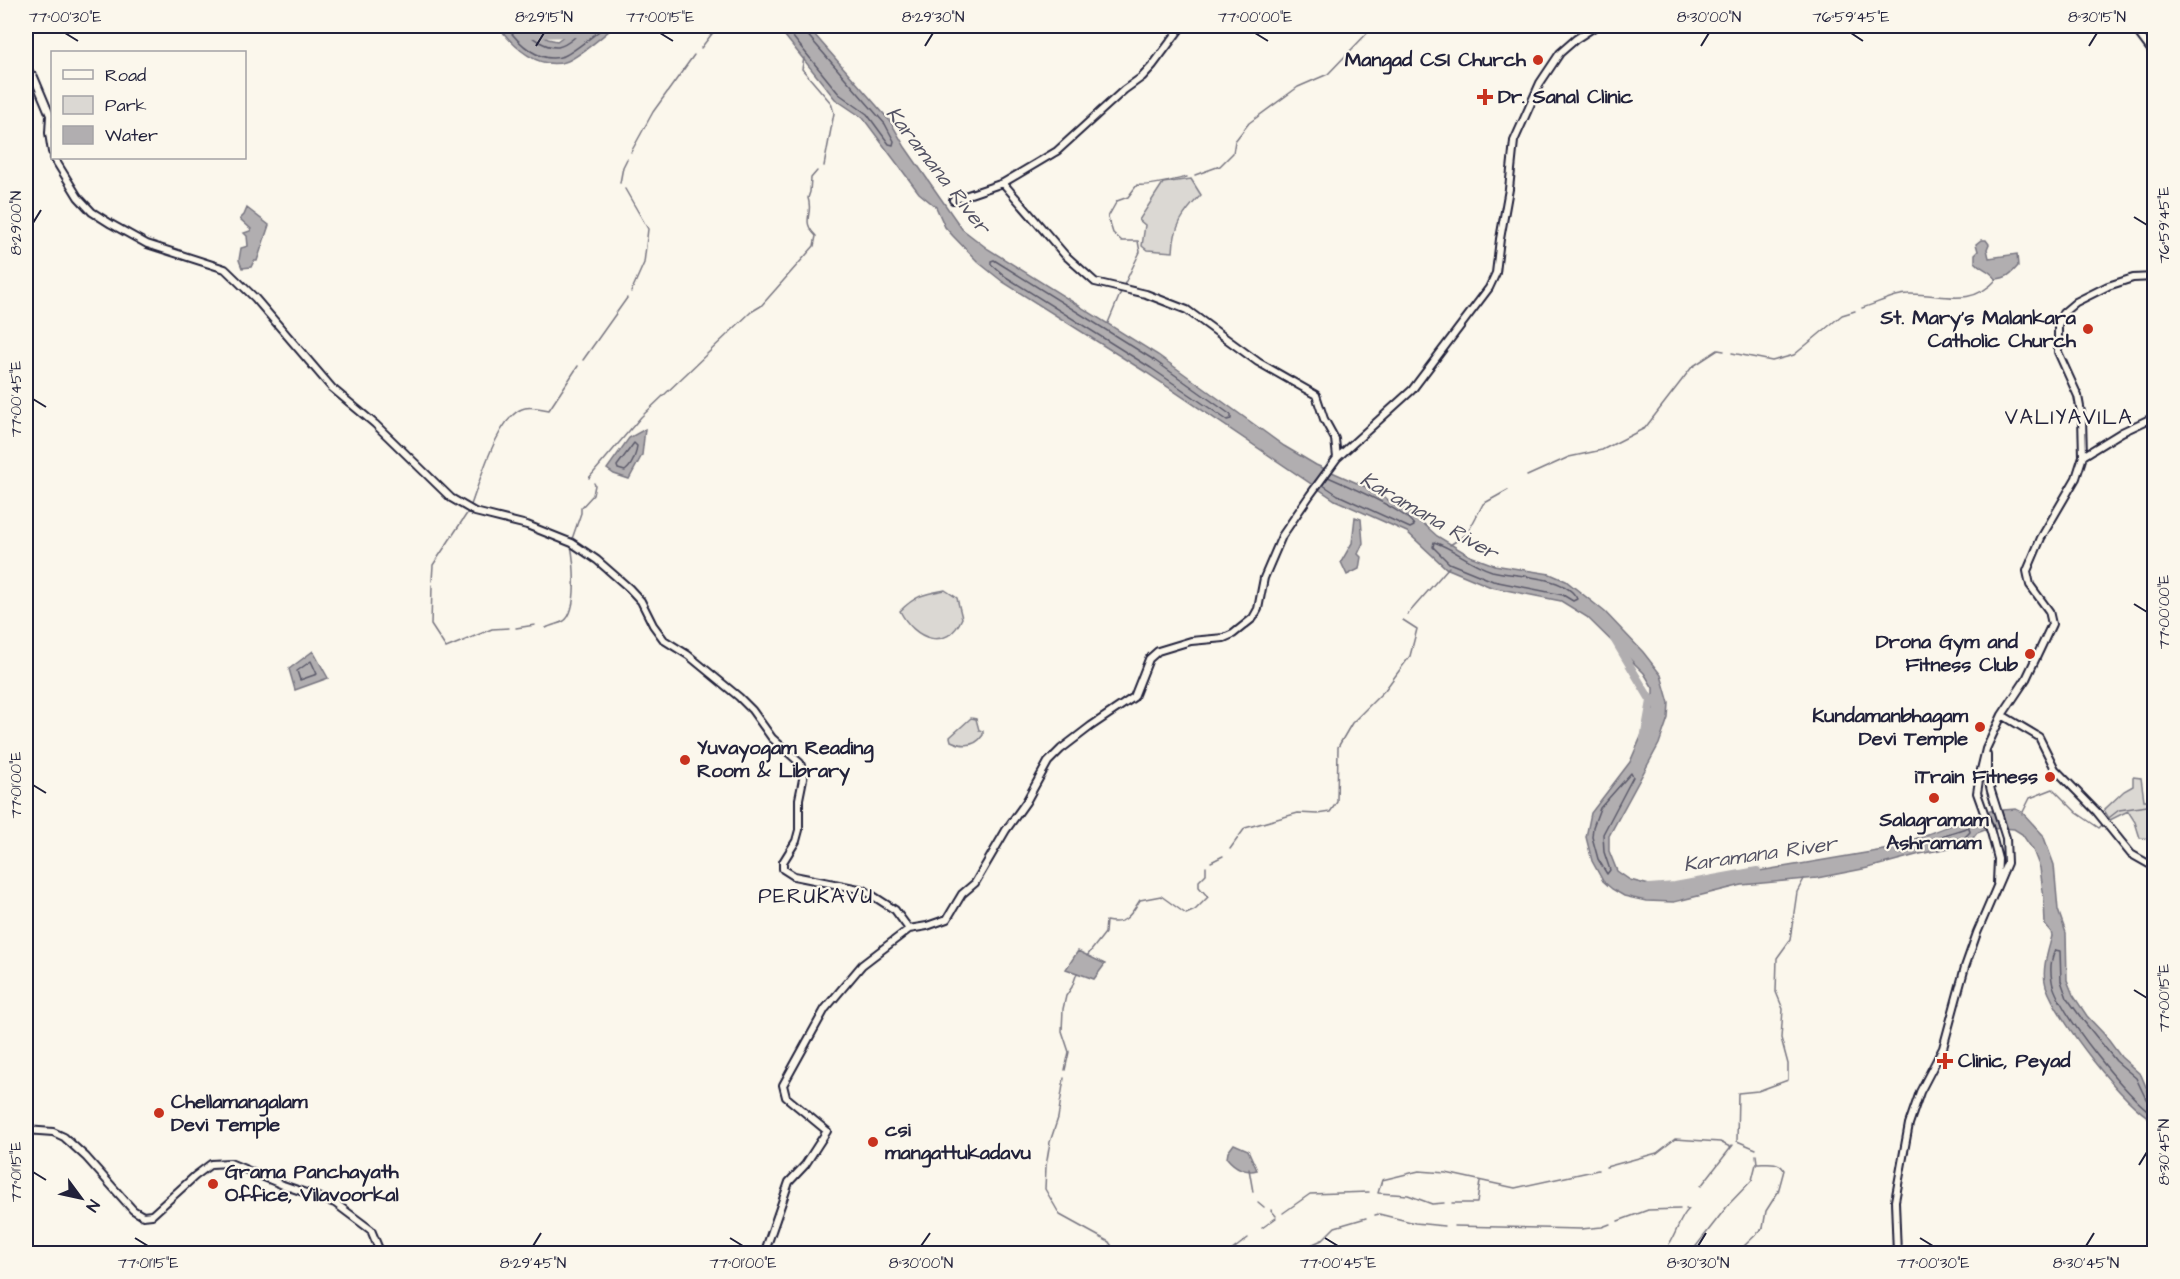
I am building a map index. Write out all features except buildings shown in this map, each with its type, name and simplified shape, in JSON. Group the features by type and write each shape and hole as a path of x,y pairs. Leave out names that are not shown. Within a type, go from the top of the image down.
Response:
{"main road":[{"path":"952,200 1003,183 1058,151 1124,90 1142,77 1182,26"},
{"path":"764,1254 789,1182 806,1165 827,1131 786,1097 783,1085 825,1010 862,965 909,929 947,919 962,894 975,883 1006,830 1026,802 1048,762 1076,737 1134,697 1149,659 1158,651 1191,640 1224,638 1233,634 1253,618 1258,609 1264,578 1282,536 1310,495 1338,458 1412,390 1489,288 1496,273 1514,141 1540,83 1560,53 1596,26"},
{"path":"2133,26 2154,54"},
{"path":"26,70 34,77 50,115 51,146"},
{"path":"55,159 78,197 92,212 138,240 179,255 220,266 247,290 332,388 382,430 451,498 475,512 527,525 572,543 590,554 629,588 641,601 653,625 664,640 688,655 747,704 772,738 800,763 804,774 799,799 798,836 783,862 783,869 794,876 864,890 895,910 909,929"},
{"path":"1003,183 1065,255 1095,282 1146,294 1187,310 1258,362 1316,396 1327,426 1335,439 1338,458"},
{"path":"1997,883 1998,859 1977,793 1986,749 2002,715 2026,679 2052,624 2049,611 2028,578 2028,565 2076,478 2083,456 2082,418 2078,396 2058,352 2056,337 2060,319 2063,313 2076,302 2108,286 2133,278 2154,277"},
{"path":"2083,456 2122,432 2154,417"},
{"path":"2002,715 2039,738 2055,769 2105,820 2131,854 2154,867"},
{"path":"1897,1254 1895,1201 1909,1124 1920,1092 1942,1048 1965,967 1997,883 2004,873 2008,854 2006,838 1987,773 1986,749"},
{"path":"26,1130 53,1131 64,1137 86,1157 133,1210 143,1216 153,1215 211,1164 230,1162 283,1185 335,1203 371,1230 381,1254"}],"green space":[{"path":"1191,179 1201,195 1181,220 1175,235 1173,252 1147,250 1142,246 1145,225 1139,220 1163,183"},
{"path":"945,590 957,598 962,618 956,629 948,636 939,639 922,635 913,629 900,611 921,596"},
{"path":"971,718 976,719 979,730 983,731 980,739 969,745 951,741 950,737"},
{"path":"2133,777 2141,778 2144,800 2151,800 2154,796 2154,839 2140,838 2135,822 2128,811 2110,820 2104,810 2124,791 2133,786"}],"water":[{"path":"498,26 528,26 548,39 557,41 578,26 615,26 570,60 554,64 544,63 526,54"},
{"path":"777,26 807,26 890,121 905,147 962,229 988,249 1158,355 1284,446 1316,465 1366,487 1414,515 1437,536 1470,556 1494,565 1550,574 1566,581 1605,612 1643,652 1661,675 1669,703 1668,718 1659,744 1609,836 1609,851 1617,871 1630,880 1665,889 1681,888 1712,879 1889,849 1959,822 1976,821 1990,811 2016,809 2022,812 2043,835 2054,865 2058,910 2066,933 2067,980 2073,995 2121,1057 2141,1075 2150,1096 2154,1098 2154,1121 2141,1112 2109,1080 2077,1040 2053,1001 2046,986 2044,974 2052,936 2045,925 2040,868 2033,850 2022,834 2014,829 1985,830 1977,833 1968,844 1868,868 1817,878 1742,885 1674,902 1646,901 1624,896 1612,889 1603,881 1592,861 1586,837 1591,813 1630,762 1653,709 1653,688 1644,673 1587,617 1561,601 1491,587 1446,568 1407,532 1335,500 1147,373 1003,282 978,262 945,227 936,207 919,193 863,118 835,99"},
{"path":"247,208 269,225 257,261 254,261 251,267 242,268 239,260 241,248 248,246 247,236 244,233 251,229 240,219"},
{"path":"1981,240 1986,240 1989,244 1987,249 1989,258 2017,254 2018,266 2003,278 1996,279 1975,262 1975,254 1978,251 1976,244"},
{"path":"645,429 642,455 629,479 607,469 629,438"},
{"path":"1355,517 1361,519 1363,543 1358,554 1361,557 1359,569 1347,575 1341,562 1352,543"},
{"path":"313,651 328,678 295,690 289,669"},
{"path":"1078,951 1105,964 1094,979 1066,969"},
{"path":"1234,1144 1248,1150 1257,1170 1241,1169 1227,1158"}],"waterway":[{"name":"Karamana River","path":"517,26 529,34 580,33 591,26"},
{"path":"701,48 718,26"},
{"path":"1195,175 1220,166 1233,153 1235,141 1249,123 1298,87 1328,74 1374,26"},
{"path":"631,152 653,112 694,55"},
{"path":"804,58 802,69 831,103 834,113 824,166"},
{"path":"620,183 627,159"},
{"path":"589,478 641,417 751,312 761,306 814,246 816,236 809,226 808,198 811,178 817,171"},
{"path":"1124,285 1140,252 1138,241 1122,241 1113,233 1108,217 1117,201 1128,197 1137,185 1155,184 1187,177"},
{"path":"625,189 648,229 644,263 631,292"},
{"path":"1862,308 1903,294 1966,297 1987,288 1997,279"},
{"path":"1108,323 1121,292"},
{"path":"583,360 627,298"},
{"path":"1732,353 1772,361 1794,355 1842,315 1855,311"},
{"path":"1527,476 1569,457 1602,450 1645,428 1692,367 1718,350 1724,351"},
{"path":"471,505 491,450 506,422 515,413 525,408 549,410 578,366"},
{"path":"572,539 581,508 593,495 594,483"},
{"path":"1450,545 1467,534 1483,504 1508,490"},
{"path":"432,581 433,565 468,512"},
{"path":"546,628 564,621 569,616 572,607 574,585 571,545"},
{"path":"1408,614 1449,567"},
{"path":"432,585 431,625 446,648 492,629 509,628"},
{"path":"1230,849 1245,828 1298,813 1330,812 1337,802 1338,747 1352,723 1385,690 1410,656 1417,629 1403,620"},
{"path":"516,628 535,625"},
{"name":"Karamana River","path":"1614,639 1651,701 1644,739"},
{"path":"2022,814 2030,798 2053,789 2077,813 2099,828 2103,824"},
{"path":"2106,820 2119,810 2154,805"},
{"path":"1211,862 1223,856"},
{"path":"1087,956 1105,933 1106,921 1118,922 1127,918 1140,900 1161,896 1186,914 1195,910 1208,897 1199,887 1199,881 1206,874 1206,867"},
{"name":"Karamana River","path":"1649,888 1675,886 1757,871"},
{"path":"1756,1149 1737,1141 1738,1093 1758,1091 1788,1080 1788,1064 1781,1038 1783,1009 1776,992 1777,958 1790,940 1797,892 1804,879"},
{"path":"1065,1070 1069,1052 1062,1031 1063,1009 1066,996 1077,973"},
{"path":"1064,1078 1058,1118 1050,1142 1045,1189 1060,1215 1109,1242 1117,1254"},
{"path":"1606,1167 1657,1153 1675,1139 1720,1142 1730,1147"},
{"path":"1701,1186 1733,1145"},
{"path":"1720,1254 1743,1247 1763,1228 1766,1211 1778,1192 1784,1170 1776,1163 1757,1163 1756,1155"},
{"path":"1690,1254 1729,1204 1752,1180 1756,1164"},
{"path":"1249,1169 1253,1192"},
{"path":"1444,1203 1432,1204 1408,1195 1378,1193 1382,1180 1419,1171 1446,1173 1515,1188 1598,1170"},
{"path":"1452,1203 1477,1203 1480,1181"},
{"path":"1283,1213 1310,1194 1369,1192"},
{"path":"1258,1202 1264,1207"},
{"path":"1618,1221 1648,1210 1680,1209"},
{"path":"1669,1244 1689,1209 1686,1209"},
{"path":"1271,1210 1276,1216"},
{"path":"1375,1215 1444,1226"},
{"path":"1262,1228 1276,1218"},
{"path":"1291,1254 1322,1240 1335,1227 1366,1218"},
{"path":"1454,1226 1581,1229 1610,1224"},
{"path":"1227,1254 1248,1238"}],"place":[{"name":"Mangad CSI Church","path":"1538,60"},
{"name":"Dr. Sanal Clinic","path":"1485,97"},
{"name":"St. Mary's Malankara Catholic Church","path":"2088,329"},
{"name":"Drona Gym and Fitness Club","path":"2030,654"},
{"name":"Kundamanbhagam Devi Temple","path":"1980,727"},
{"name":"Yuvayogam Reading Room & Library","path":"685,760"},
{"name":"iTrain Fitness","path":"2050,777"},
{"name":"Salagramam Ashramam","path":"1934,798"},
{"name":"Clinic, Peyad","path":"1945,1061"},
{"name":"Chellamangalam Devi Temple","path":"159,1113"},
{"name":"csi mangattukadavu","path":"873,1142"},
{"name":"Grama Panchayath Office, Vilavoorkal","path":"213,1184"}],"district":[{"name":"VALIYAVILA","path":"2069,417"},
{"name":"PERUKAVU","path":"816,896"}]}
